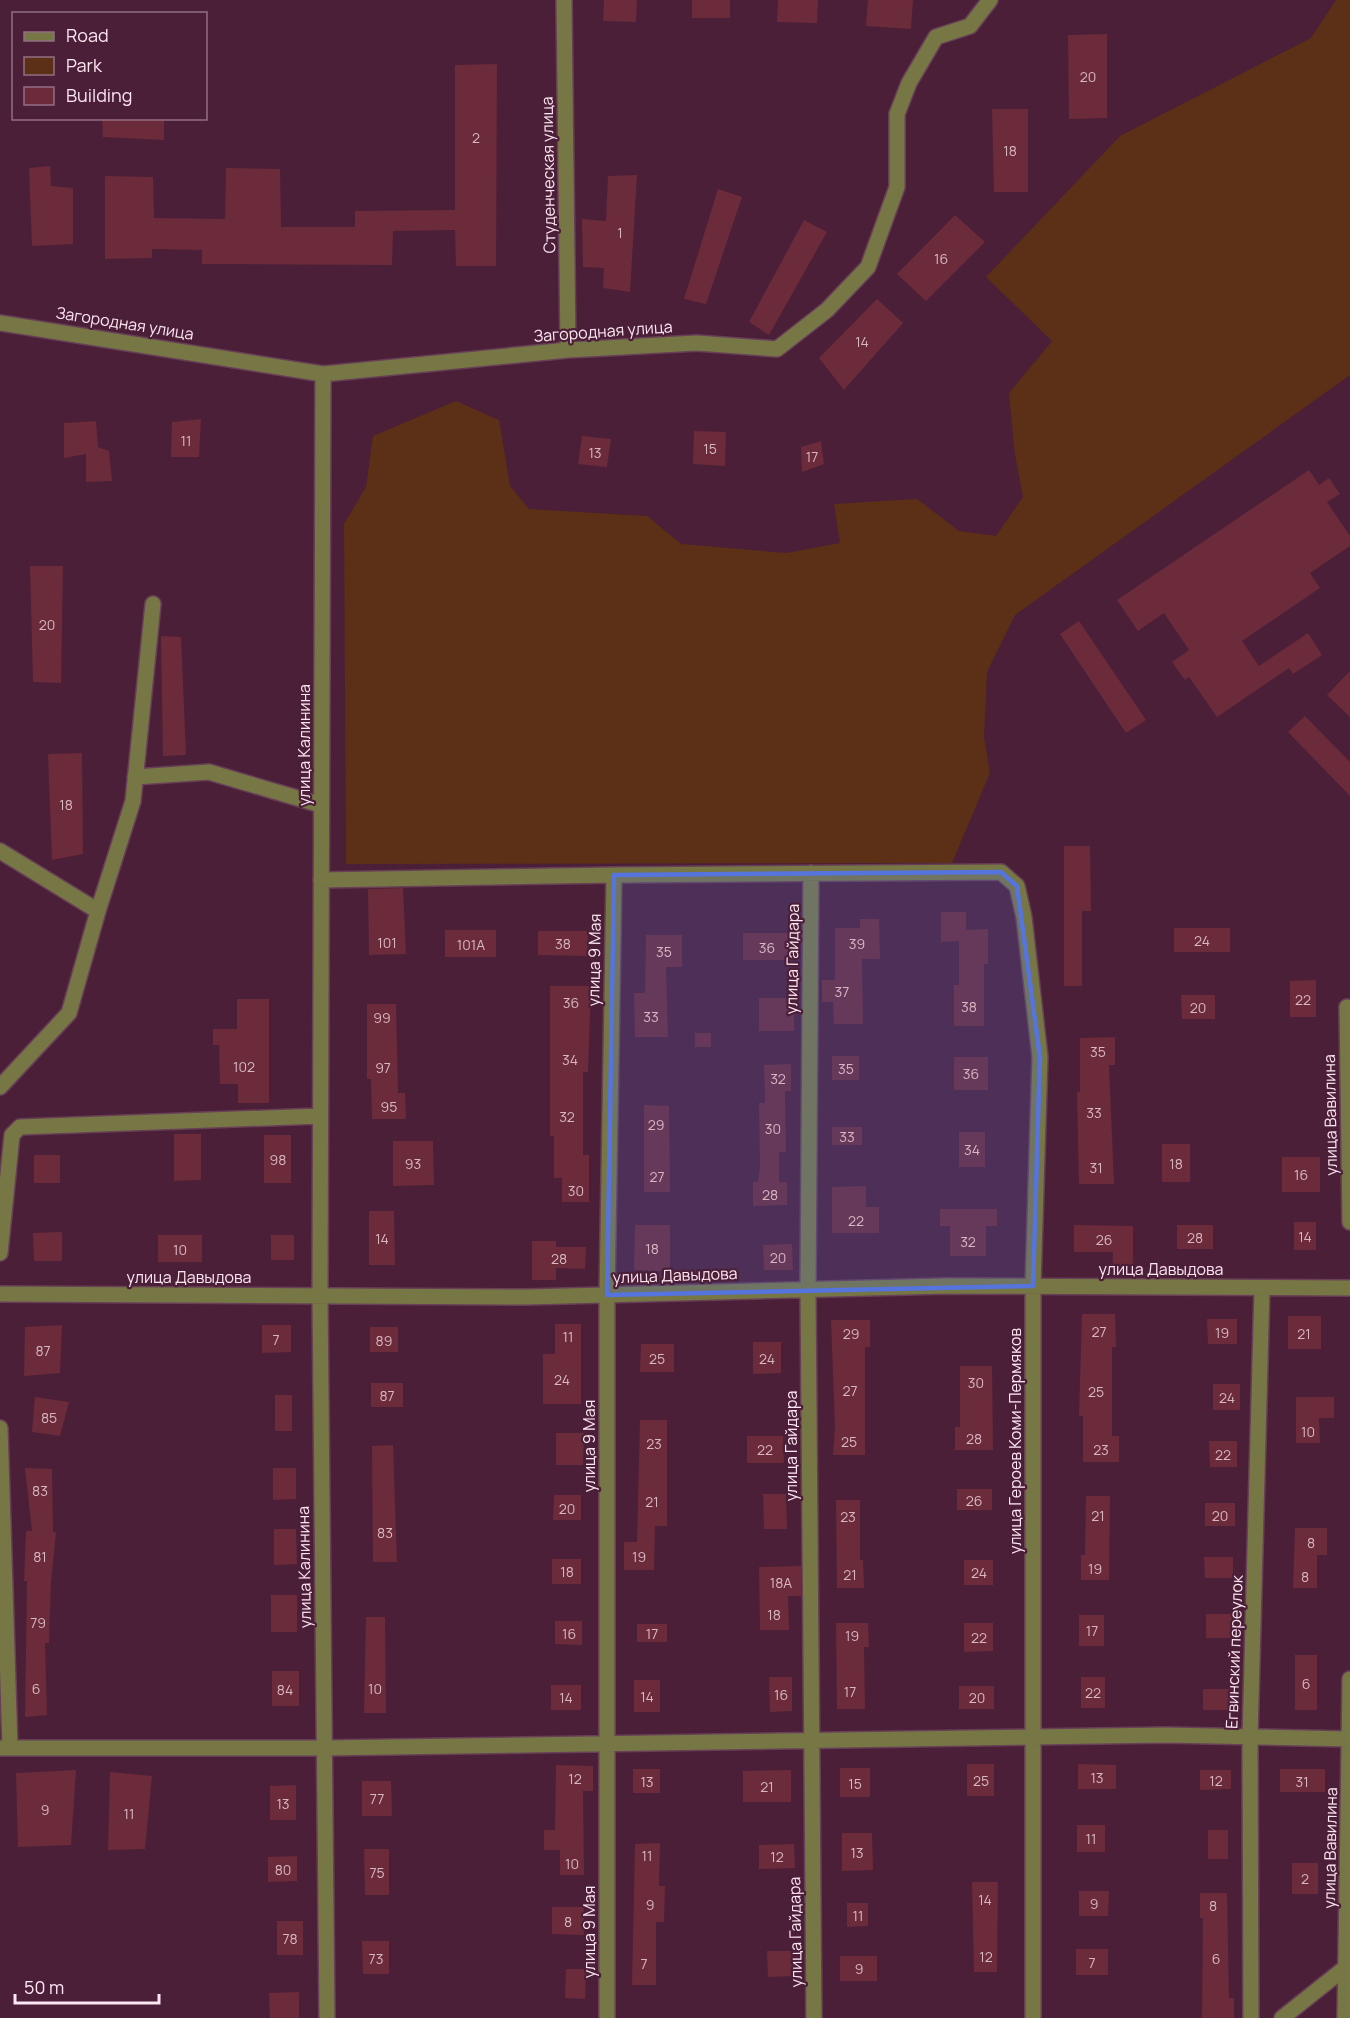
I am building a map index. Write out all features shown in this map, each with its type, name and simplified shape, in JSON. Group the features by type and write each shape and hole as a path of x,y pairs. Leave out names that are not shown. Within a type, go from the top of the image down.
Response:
{"street":[{"name":"Студенческая улица","path":"564,0 568,350"},
{"name":"Загородная улица","path":"0,323 50,328 323,374 568,350 697,343 777,349 827,310 868,267 897,187 897,114 909,83 936,37 970,26 990,0"},
{"name":"улица Калинина","path":"323,374 320,1296 327,2018"},
{"path":"0,1087 69,1013 98,910 133,801 153,604"},
{"path":"135,777 209,771 321,805"},
{"path":"0,851 98,910"},
{"path":"321,880 811,873"},
{"name":"улица Героев Коми-Пермяков","path":"811,873 1001,873 1017,886 1024,917 1040,1057 1033,1286 1033,2018"},
{"name":"улица Гайдара","path":"811,873 808,1290 814,2018"},
{"name":"улица 9 Мая","path":"606,2018 608,1295 614,875"},
{"name":"улица Вавилина","path":"1347,1007 1350,1222"},
{"path":"0,1252 12,1135 20,1127 320,1116"},
{"name":"улица Давыдова","path":"0,1294 528,1298 1033,1286 1350,1288"},
{"name":"Егвинский переулок","path":"1251,2018 1250,1737 1262,1288"},
{"path":"0,1428 5,1748 324,1748 1166,1735 1349,1740"},
{"name":"улица Вавилина","path":"1346,2018 1350,1679"},
{"path":"1282,2018 1346,1967"}],"highlighted area":[{"path":"1001,872 1017,886 1040,1057 1033,1286 607,1295 614,875"}],"green space":[{"path":"1336,0 1350,0 1350,375 1015,615 987,672 984,737 990,773 952,863 346,864 344,524 366,487 373,436 456,401 499,420 510,486 529,509 647,516 681,544 786,553 840,543 834,504 917,499 959,531 996,536 1023,497 1015,455 1009,393 1052,341 986,277 1120,136 1311,38"}],"building":[{"path":"604,0 637,0 636,22 603,21"},
{"path":"692,0 730,0 730,18 692,18"},
{"path":"778,0 818,0 817,23 777,22"},
{"path":"868,0 913,0 911,29 866,26"},
{"path":"1107,34 1107,118 1069,119 1068,35"},
{"path":"497,64 496,266 456,266 455,230 393,231 392,265 202,264 202,250 152,249 152,258 105,259 105,176 153,177 154,218 225,219 226,168 280,169 281,227 355,227 355,211 455,210 455,65"},
{"path":"992,109 1028,109 1028,192 994,192"},
{"path":"102,120 164,120 164,140 103,137"},
{"path":"50,166 51,186 73,188 73,244 32,246 29,168"},
{"path":"637,175 630,292 603,288 604,268 583,267 582,219 606,221 608,176"},
{"path":"718,189 742,197 706,304 684,299"},
{"path":"955,215 985,242 926,301 897,274"},
{"path":"804,220 827,232 769,335 749,322"},
{"path":"877,299 903,323 844,390 819,358"},
{"path":"201,419 199,457 171,457 172,422"},
{"path":"96,421 98,447 109,451 112,481 86,482 86,454 64,458 64,423"},
{"path":"694,431 726,432 725,466 693,464"},
{"path":"582,436 611,439 607,467 578,464"},
{"path":"821,441 824,464 802,472 801,447"},
{"path":"1309,470 1319,485 1329,478 1340,494 1327,502 1350,536 1350,546 1310,573 1320,588 1242,641 1259,666 1308,633 1322,655 1293,674 1289,668 1217,717 1189,677 1185,680 1172,662 1189,650 1164,613 1138,631 1117,600"},
{"path":"30,566 63,566 61,683 33,682"},
{"path":"1079,621 1146,720 1126,733 1060,634"},
{"path":"161,636 181,637 186,755 163,756"},
{"path":"1350,671 1350,717 1327,695"},
{"path":"1305,716 1350,762 1350,796 1288,732"},
{"path":"82,753 83,854 52,860 48,754"},
{"path":"1064,846 1090,846 1091,911 1082,911 1082,986 1064,986"},
{"path":"403,888 406,954 369,955 368,889"},
{"path":"941,912 966,912 966,930 988,929 988,964 984,964 984,1026 954,1026 954,985 959,985 959,941 941,942"},
{"path":"860,919 879,919 880,959 862,959 863,1024 834,1024 833,1002 822,1002 822,980 835,980 835,928 860,928"},
{"path":"1174,928 1230,928 1230,952 1174,952"},
{"path":"445,930 496,930 496,957 445,957"},
{"path":"538,931 588,931 587,956 538,955"},
{"path":"743,933 791,933 792,960 743,960"},
{"path":"646,935 682,935 682,967 666,967 668,1037 635,1037 634,993 645,993"},
{"path":"1316,980 1316,1017 1290,1017 1290,981"},
{"path":"550,986 591,986 588,1072 583,1072 583,1155 589,1155 589,1202 562,1202 562,1178 554,1178 554,1136 550,1136"},
{"path":"1181,995 1215,995 1215,1019 1182,1019"},
{"path":"759,998 794,998 794,1031 759,1031"},
{"path":"237,999 269,999 269,1103 238,1103 238,1084 220,1084 219,1045 213,1045 213,1029 237,1029"},
{"path":"367,1004 396,1004 398,1093 405,1093 406,1119 372,1119 371,1079 367,1079"},
{"path":"695,1033 711,1033 711,1047 695,1047"},
{"path":"1115,1037 1115,1065 1109,1065 1114,1184 1079,1184 1077,1092 1080,1092 1080,1038"},
{"path":"832,1056 859,1056 859,1080 832,1080"},
{"path":"954,1057 988,1057 988,1090 954,1090"},
{"path":"791,1064 791,1091 785,1091 786,1152 779,1152 779,1182 787,1182 787,1205 753,1206 753,1182 758,1182 760,1166 759,1103 765,1103 764,1065"},
{"path":"644,1105 669,1106 670,1192 644,1192"},
{"path":"832,1127 862,1127 862,1145 832,1145"},
{"path":"959,1132 985,1132 985,1167 959,1167"},
{"path":"174,1134 201,1134 201,1180 174,1181"},
{"path":"264,1135 291,1135 291,1183 264,1183"},
{"path":"393,1141 433,1141 434,1185 393,1186"},
{"path":"1162,1144 1190,1144 1190,1182 1162,1182"},
{"path":"34,1155 60,1155 60,1183 34,1183"},
{"path":"1282,1157 1320,1157 1320,1192 1282,1192"},
{"path":"866,1186 866,1207 879,1207 879,1233 832,1233 832,1187"},
{"path":"940,1209 997,1209 997,1226 986,1226 986,1256 950,1256 950,1226 940,1226"},
{"path":"369,1211 394,1211 395,1265 369,1265"},
{"path":"1294,1222 1316,1222 1316,1250 1294,1250"},
{"path":"635,1225 670,1225 670,1271 634,1270"},
{"path":"1074,1225 1133,1226 1133,1273 1112,1273 1113,1252 1074,1252"},
{"path":"1177,1225 1213,1225 1213,1249 1177,1249"},
{"path":"62,1232 62,1261 34,1261 33,1233"},
{"path":"158,1235 202,1235 202,1262 158,1262"},
{"path":"271,1235 294,1235 294,1260 271,1260"},
{"path":"532,1241 556,1241 556,1247 586,1247 585,1269 556,1268 556,1280 532,1280"},
{"path":"792,1244 793,1270 764,1270 763,1245"},
{"path":"1082,1314 1115,1314 1116,1347 1112,1347 1112,1436 1119,1436 1119,1462 1083,1462 1083,1416 1079,1416"},
{"path":"1288,1316 1321,1316 1321,1349 1288,1349"},
{"path":"1207,1319 1237,1319 1237,1344 1208,1344"},
{"path":"831,1320 870,1320 870,1347 865,1347 865,1455 833,1455 835,1428"},
{"path":"555,1324 581,1324 581,1404 543,1404 543,1354 555,1354"},
{"path":"62,1325 60,1373 24,1376 25,1327"},
{"path":"262,1325 291,1325 291,1352 262,1353"},
{"path":"370,1327 398,1327 398,1352 370,1352"},
{"path":"753,1342 781,1342 781,1373 753,1374"},
{"path":"641,1344 674,1344 674,1372 640,1372"},
{"path":"960,1366 992,1366 993,1450 955,1450 955,1427 960,1427"},
{"path":"371,1383 403,1383 403,1407 371,1407"},
{"path":"1213,1384 1240,1384 1240,1410 1213,1410"},
{"path":"275,1395 292,1395 292,1431 275,1431"},
{"path":"35,1397 69,1402 60,1436 32,1432"},
{"path":"1296,1397 1334,1397 1334,1418 1319,1418 1320,1443 1296,1443"},
{"path":"640,1420 667,1420 667,1526 655,1526 654,1570 624,1570 624,1542 637,1542"},
{"path":"556,1433 584,1433 583,1465 556,1465"},
{"path":"747,1436 783,1436 784,1463 747,1463"},
{"path":"1209,1441 1237,1441 1237,1467 1210,1467"},
{"path":"393,1445 397,1562 373,1562 372,1446"},
{"path":"25,1468 52,1469 53,1532 56,1532 51,1582 49,1643 45,1643 47,1715 25,1717 27,1581 24,1581 26,1531 32,1531"},
{"path":"273,1468 296,1468 296,1499 273,1500"},
{"path":"957,1489 992,1489 992,1510 957,1510"},
{"path":"763,1494 786,1494 787,1529 764,1529"},
{"path":"554,1495 581,1495 581,1520 553,1520"},
{"path":"1086,1496 1110,1496 1109,1580 1081,1580 1081,1555 1085,1555"},
{"path":"836,1500 860,1500 860,1560 863,1560 864,1588 837,1588"},
{"path":"1205,1503 1235,1503 1235,1526 1205,1526"},
{"path":"1295,1528 1327,1528 1327,1555 1317,1555 1317,1588 1293,1588"},
{"path":"274,1529 296,1529 297,1564 274,1565"},
{"path":"1204,1557 1233,1557 1233,1578 1205,1578"},
{"path":"552,1559 581,1559 581,1584 552,1584"},
{"path":"964,1560 993,1560 993,1585 964,1585"},
{"path":"801,1566 801,1596 788,1596 789,1630 760,1630 759,1567"},
{"path":"271,1595 297,1595 297,1632 271,1632"},
{"path":"1206,1614 1232,1614 1232,1638 1206,1638"},
{"path":"1079,1615 1104,1615 1104,1646 1079,1646"},
{"path":"366,1617 385,1617 386,1713 364,1713"},
{"path":"555,1621 582,1621 582,1645 555,1644"},
{"path":"836,1623 868,1623 869,1647 864,1647 865,1709 837,1709"},
{"path":"964,1623 993,1623 993,1651 964,1652"},
{"path":"637,1624 667,1624 667,1642 637,1642"},
{"path":"1295,1655 1317,1655 1317,1710 1295,1710"},
{"path":"272,1671 299,1671 299,1706 272,1706"},
{"path":"769,1677 792,1677 792,1711 770,1712"},
{"path":"1081,1677 1105,1677 1105,1708 1081,1708"},
{"path":"634,1680 660,1680 660,1712 634,1712"},
{"path":"551,1685 581,1685 581,1710 551,1710"},
{"path":"959,1686 994,1686 994,1709 959,1709"},
{"path":"1203,1689 1233,1689 1233,1710 1203,1710"},
{"path":"967,1764 994,1764 994,1796 967,1796"},
{"path":"1078,1764 1116,1765 1116,1789 1078,1789"},
{"path":"556,1765 593,1766 593,1791 583,1791 584,1875 560,1875 560,1850 544,1850 544,1830 555,1830"},
{"path":"840,1768 870,1768 870,1797 840,1797"},
{"path":"633,1769 660,1769 660,1793 633,1793"},
{"path":"1280,1769 1325,1769 1325,1792 1280,1792"},
{"path":"76,1770 71,1845 18,1847 16,1773"},
{"path":"791,1770 791,1802 743,1802 743,1771"},
{"path":"1200,1770 1231,1770 1231,1789 1200,1790"},
{"path":"110,1772 152,1776 145,1849 108,1850"},
{"path":"362,1781 391,1781 392,1816 362,1816"},
{"path":"296,1785 296,1820 270,1820 270,1786"},
{"path":"1077,1825 1105,1825 1105,1852 1077,1852"},
{"path":"1208,1830 1228,1830 1228,1859 1208,1859"},
{"path":"842,1833 872,1833 873,1870 842,1871"},
{"path":"660,1843 659,1886 665,1886 664,1922 656,1922 656,1985 632,1985 635,1844"},
{"path":"794,1844 795,1868 759,1869 759,1845"},
{"path":"364,1849 389,1849 389,1895 365,1895"},
{"path":"297,1856 297,1881 268,1882 268,1857"},
{"path":"1292,1863 1318,1863 1318,1894 1292,1894"},
{"path":"972,1882 998,1882 997,1972 974,1972"},
{"path":"1079,1891 1109,1891 1108,1916 1079,1916"},
{"path":"1200,1893 1227,1893 1229,1998 1234,1998 1234,2018 1202,2018 1203,1918 1200,1918"},
{"path":"847,1903 868,1903 868,1926 847,1927"},
{"path":"552,1907 584,1907 584,1935 552,1934"},
{"path":"277,1921 303,1921 303,1955 277,1955"},
{"path":"362,1941 389,1941 389,1974 363,1974"},
{"path":"1076,1949 1108,1949 1108,1975 1076,1975"},
{"path":"767,1951 794,1951 795,1976 768,1977"},
{"path":"840,1956 877,1956 877,1981 840,1981"},
{"path":"566,1969 586,1969 585,1999 565,1998"},
{"path":"299,1992 299,2018 270,2018 269,1993"}]}
